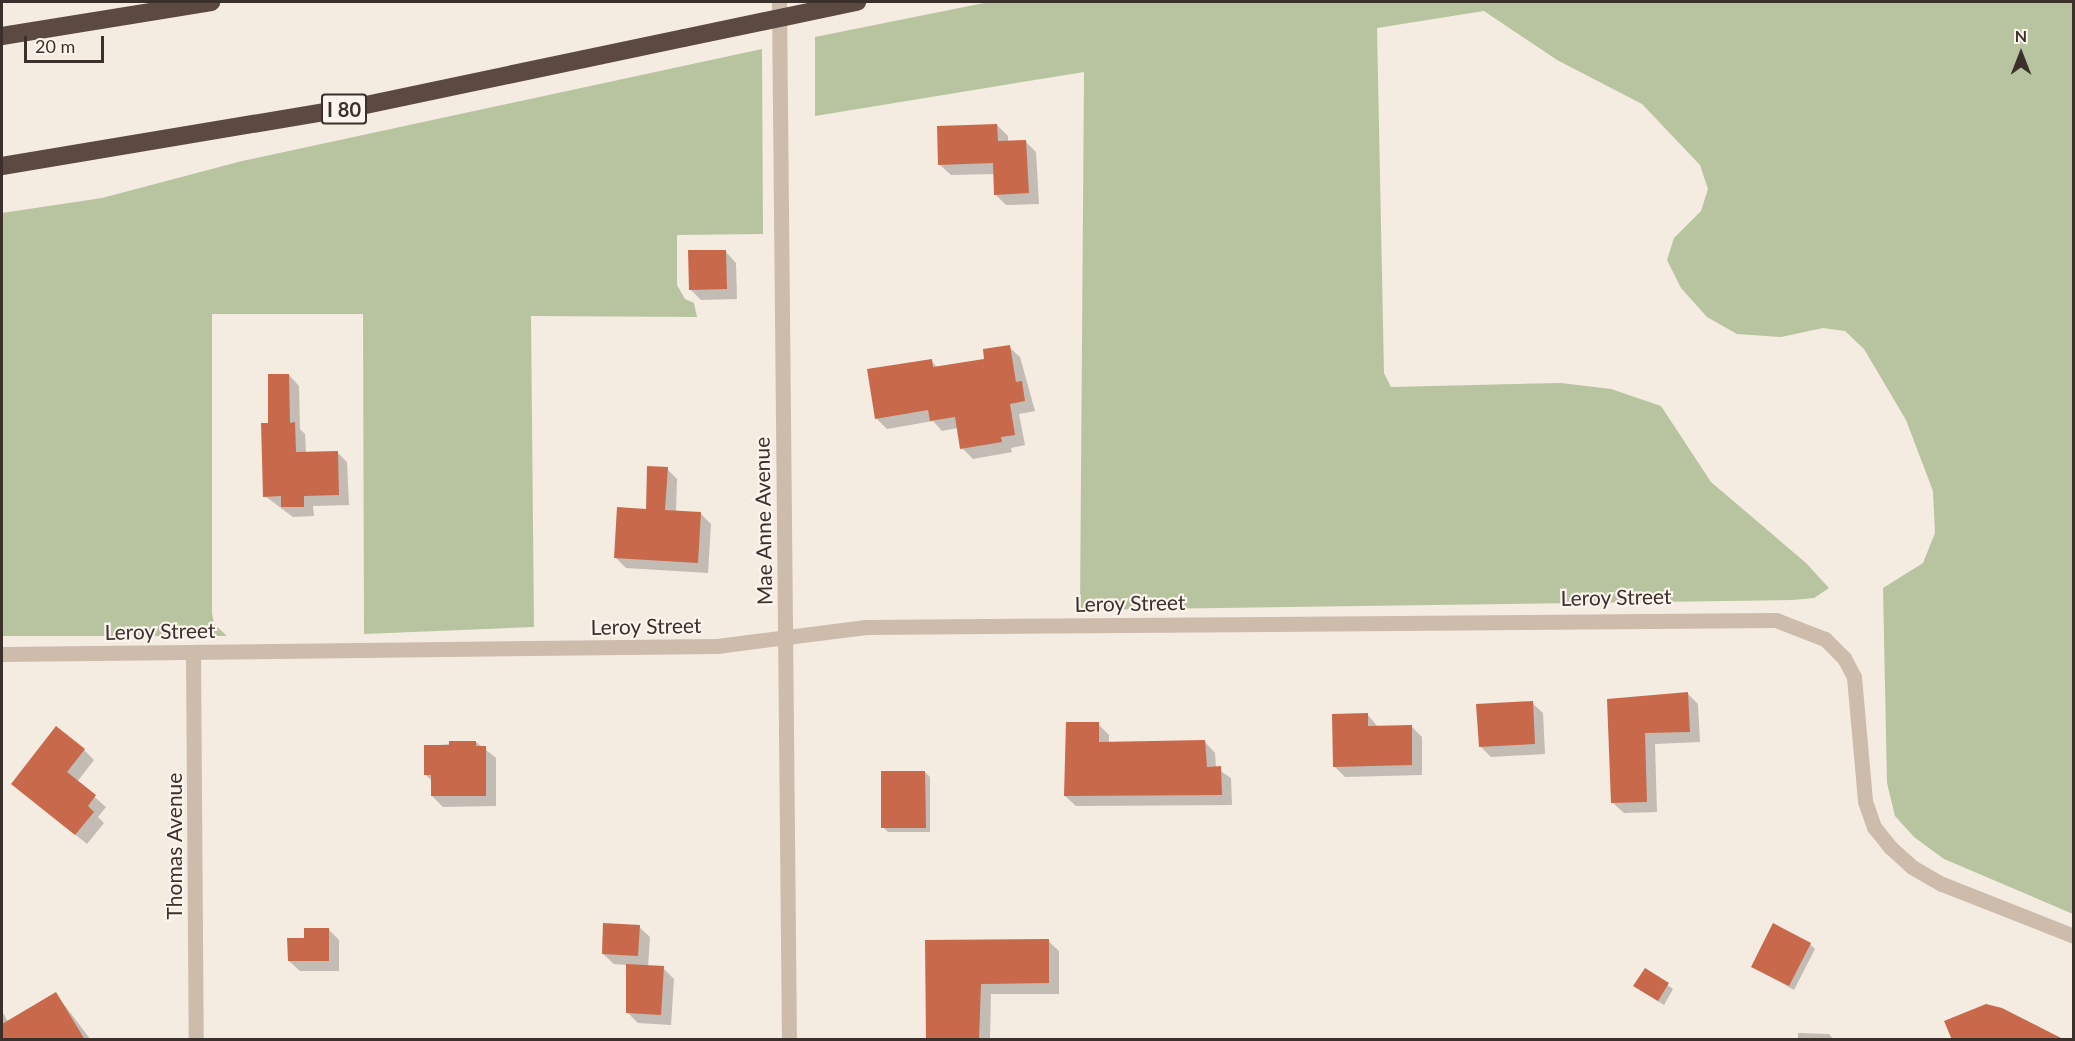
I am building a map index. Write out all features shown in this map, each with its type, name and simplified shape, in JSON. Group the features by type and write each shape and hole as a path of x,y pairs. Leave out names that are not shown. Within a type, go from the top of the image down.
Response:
{"highway":[{"path":"2,36 211,2"},
{"name":"I 80","path":"2,166 361,106 856,2"}],"street":[{"name":"Mae Anne Avenue","path":"779,2 789,1040"},
{"name":"Leroy Street","path":"2,654 717,646 866,627 1776,620 1826,639 1844,658 1854,677 1865,801 1874,827 1890,847 1912,867 1941,884 2073,936"},
{"name":"Thomas Avenue","path":"194,652 196,1040"}],"green space":[{"path":"989,2 2073,2 2073,914 1944,859 1914,837 1895,816 1887,783 1883,588 1923,563 1935,533 1933,491 1906,420 1864,349 1845,331 1823,328 1781,337 1737,334 1707,317 1681,288 1667,260 1674,238 1701,211 1708,189 1700,165 1642,104 1557,60 1484,11 1377,28 1384,373 1391,387 1561,383 1611,389 1661,406 1711,482 1806,563 1829,588 1814,598 1792,600 1080,610 1084,72 815,116 815,37"},
{"path":"762,49 763,234 677,235 677,285 685,299 694,303 697,317 531,316 534,627 364,634 363,314 212,314 212,613 214,624 227,636 2,636 2,213 102,198 242,161"}],"building":[{"path":"997,124 998,141 1026,140 1029,193 994,195 993,163 938,165 937,126"},
{"path":"688,250 726,250 727,289 689,290"},
{"path":"1010,345 1016,382 1022,381 1025,401 1010,404 1015,435 1001,437 1002,442 960,449 955,417 930,421 928,410 875,419 867,369 932,359 933,367 984,359 983,349"},
{"path":"268,374 289,374 290,423 295,422 296,452 338,451 339,495 304,496 304,507 281,507 281,496 263,497 261,423 268,423"},
{"path":"647,466 668,467 665,510 701,512 698,563 614,558 617,507 646,509"},
{"path":"1688,692 1690,732 1645,733 1647,802 1611,803 1607,699"},
{"path":"1533,701 1535,744 1479,747 1476,704"},
{"path":"1368,713 1368,726 1412,725 1412,765 1333,767 1332,714"},
{"path":"1066,722 1099,722 1099,742 1205,740 1207,767 1221,766 1222,795 1064,796"},
{"path":"56,726 85,749 67,772 96,795 88,806 94,812 75,835 11,784"},
{"path":"449,741 476,741 476,746 486,746 486,796 431,796 431,775 424,775 424,745 449,745"},
{"path":"881,771 925,771 926,828 881,828"},
{"path":"603,923 640,925 638,956 602,954"},
{"path":"1773,923 1811,943 1789,986 1751,967"},
{"path":"304,928 329,928 329,961 288,961 287,938 304,938"},
{"path":"1049,939 1049,983 981,984 979,1040 926,1040 925,940"},
{"path":"626,964 664,966 661,1015 626,1013"},
{"path":"1645,968 1669,983 1658,1001 1633,986"},
{"path":"56,992 85,1040 2,1040 2,1024"},
{"path":"1986,1004 2002,1008 2065,1040 1952,1040 1944,1021"}]}
